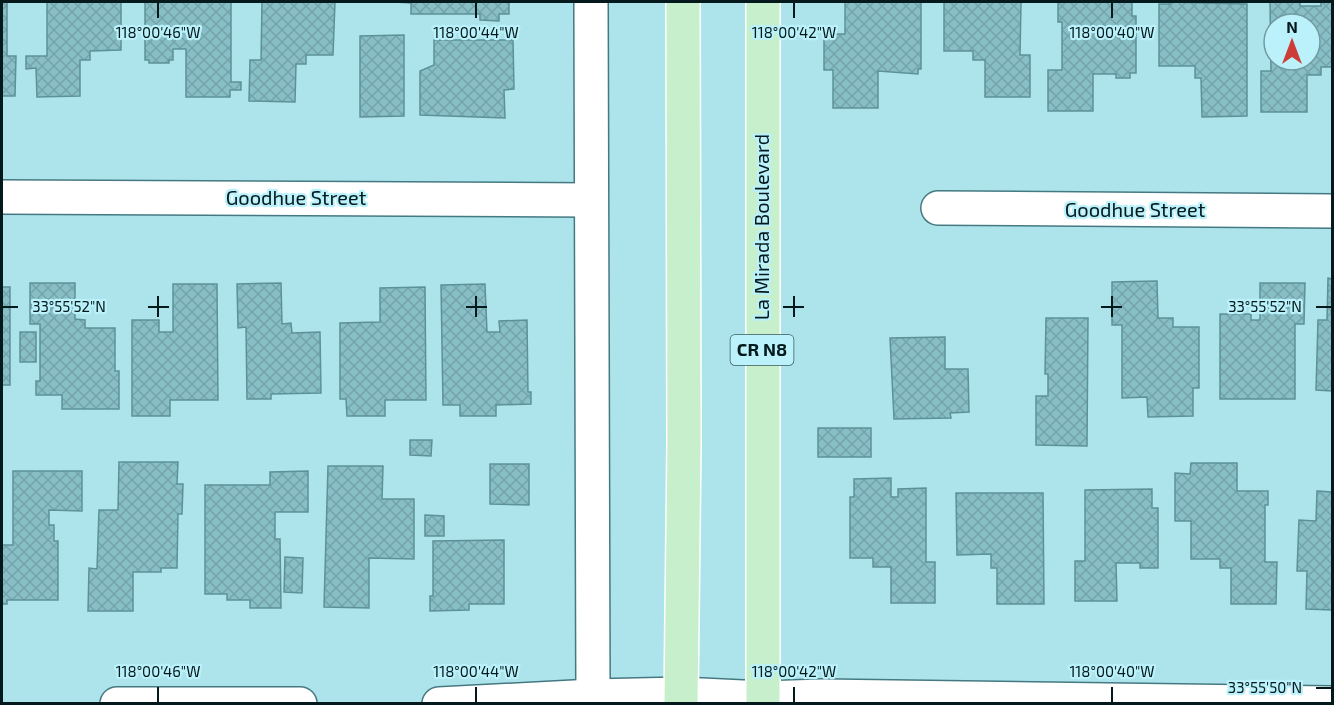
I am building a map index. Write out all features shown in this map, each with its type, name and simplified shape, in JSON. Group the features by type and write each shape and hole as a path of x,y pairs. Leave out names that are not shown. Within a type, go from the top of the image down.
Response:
{"main road":[{"path":"681,699 684,443 683,2"},
{"name":"La Mirada Boulevard","path":"763,2 763,701"}],"street":[{"path":"591,2 593,696"},
{"name":"Goodhue Street","path":"2,196 591,200"},
{"name":"Goodhue Street","path":"938,208 1332,211"},
{"path":"439,704 593,696 763,701 822,696 1332,704"},
{"path":"117,704 300,704"}],"building":[{"path":"2,2 7,2 7,56 16,56 15,96 2,96"},
{"path":"47,2 121,2 121,50 90,51 90,60 80,60 80,96 37,97 36,68 26,69 26,56 47,56"},
{"path":"145,2 231,2 231,82 241,82 241,90 230,90 230,97 186,97 186,49 173,49 173,60 169,60 169,63 149,63 149,60 145,60"},
{"path":"262,2 335,2 333,55 306,55 306,64 296,64 295,102 249,101 250,60 261,60"},
{"path":"394,2 509,2 509,14 499,14 499,21 480,20 480,14 411,14 411,3"},
{"path":"845,2 921,2 921,69 918,69 918,74 878,71 878,108 833,108 833,70 824,70 824,34 845,34"},
{"path":"944,2 1021,2 1020,55 1030,55 1030,97 985,97 985,60 973,60 973,51 944,51"},
{"path":"1058,2 1132,2 1132,16 1136,16 1136,73 1130,73 1130,78 1116,78 1116,74 1093,74 1093,111 1048,111 1048,70 1062,70 1062,22 1058,22"},
{"path":"1170,2 1247,4 1247,116 1202,117 1201,78 1195,78 1195,66 1159,66 1159,4 1170,4"},
{"path":"1270,2 1300,2 1300,6 1321,6 1321,2 1332,2 1332,67 1322,67 1322,12 1270,12"},
{"path":"404,35 404,116 360,117 360,36"},
{"path":"434,40 513,40 514,89 504,90 505,118 420,115 420,71 434,65"},
{"path":"1261,71 1321,72 1321,75 1307,75 1307,112 1261,112"},
{"path":"1328,278 1332,279 1332,391 1316,390 1318,320 1327,320"},
{"path":"1157,281 1158,318 1173,318 1173,327 1199,327 1199,388 1193,388 1193,416 1148,417 1147,397 1122,398 1122,325 1112,325 1112,282"},
{"path":"30,283 75,283 75,319 85,320 85,328 115,328 115,371 119,371 119,409 62,409 62,395 36,395 36,381 40,381 40,324 30,324"},
{"path":"281,283 282,324 291,323 292,333 320,332 321,393 271,394 271,399 247,399 246,327 238,328 237,284"},
{"path":"1260,283 1305,283 1304,324 1295,324 1295,399 1220,399 1220,314 1251,314 1251,320 1260,320"},
{"path":"173,284 217,284 218,400 170,400 170,416 132,416 132,320 159,320 159,332 173,332"},
{"path":"485,284 487,332 500,332 499,321 527,320 528,392 531,392 531,404 496,405 496,416 460,416 460,405 443,405 441,285"},
{"path":"2,287 10,287 10,385 2,385"},
{"path":"425,287 426,400 385,400 385,416 347,416 346,399 340,399 340,323 380,322 380,288"},
{"path":"1046,318 1088,318 1087,446 1036,445 1036,396 1048,396 1048,374 1045,374"},
{"path":"20,332 36,332 36,362 20,362"},
{"path":"945,337 945,369 968,369 969,412 950,413 951,418 894,419 890,338"},
{"path":"818,428 871,428 871,457 818,457"},
{"path":"410,440 432,440 431,456 410,455"},
{"path":"119,462 178,462 177,484 183,484 182,514 178,514 177,568 161,568 161,572 133,572 133,611 88,611 89,568 97,569 99,510 118,510"},
{"path":"1191,463 1237,463 1237,491 1268,491 1268,505 1265,505 1265,562 1277,562 1276,604 1231,604 1231,568 1220,568 1220,559 1191,559 1191,521 1175,521 1175,473 1190,474"},
{"path":"490,464 529,464 529,505 490,504"},
{"path":"328,466 383,466 382,499 414,499 414,559 369,558 369,608 324,607"},
{"path":"13,471 82,471 82,511 49,510 49,525 54,525 54,541 58,541 58,600 7,600 7,604 2,604 2,545 13,545"},
{"path":"308,471 308,512 275,512 275,539 280,539 281,608 250,608 250,600 227,600 227,594 205,594 205,485 270,485 270,472"},
{"path":"891,478 891,497 898,497 898,489 926,488 926,562 935,562 935,603 891,603 891,567 873,567 873,558 850,558 850,497 854,497 854,479"},
{"path":"1152,489 1152,508 1158,508 1158,568 1140,568 1140,563 1116,563 1117,601 1075,601 1075,561 1085,561 1085,490"},
{"path":"1317,491 1332,492 1332,610 1306,609 1307,571 1297,571 1299,520 1316,521"},
{"path":"956,493 1043,493 1044,604 997,604 997,568 991,568 991,554 957,555"},
{"path":"425,515 444,516 444,536 425,536"},
{"path":"504,540 504,604 469,604 469,610 430,611 430,596 433,596 433,541"},
{"path":"285,557 303,558 302,593 284,592"}]}
